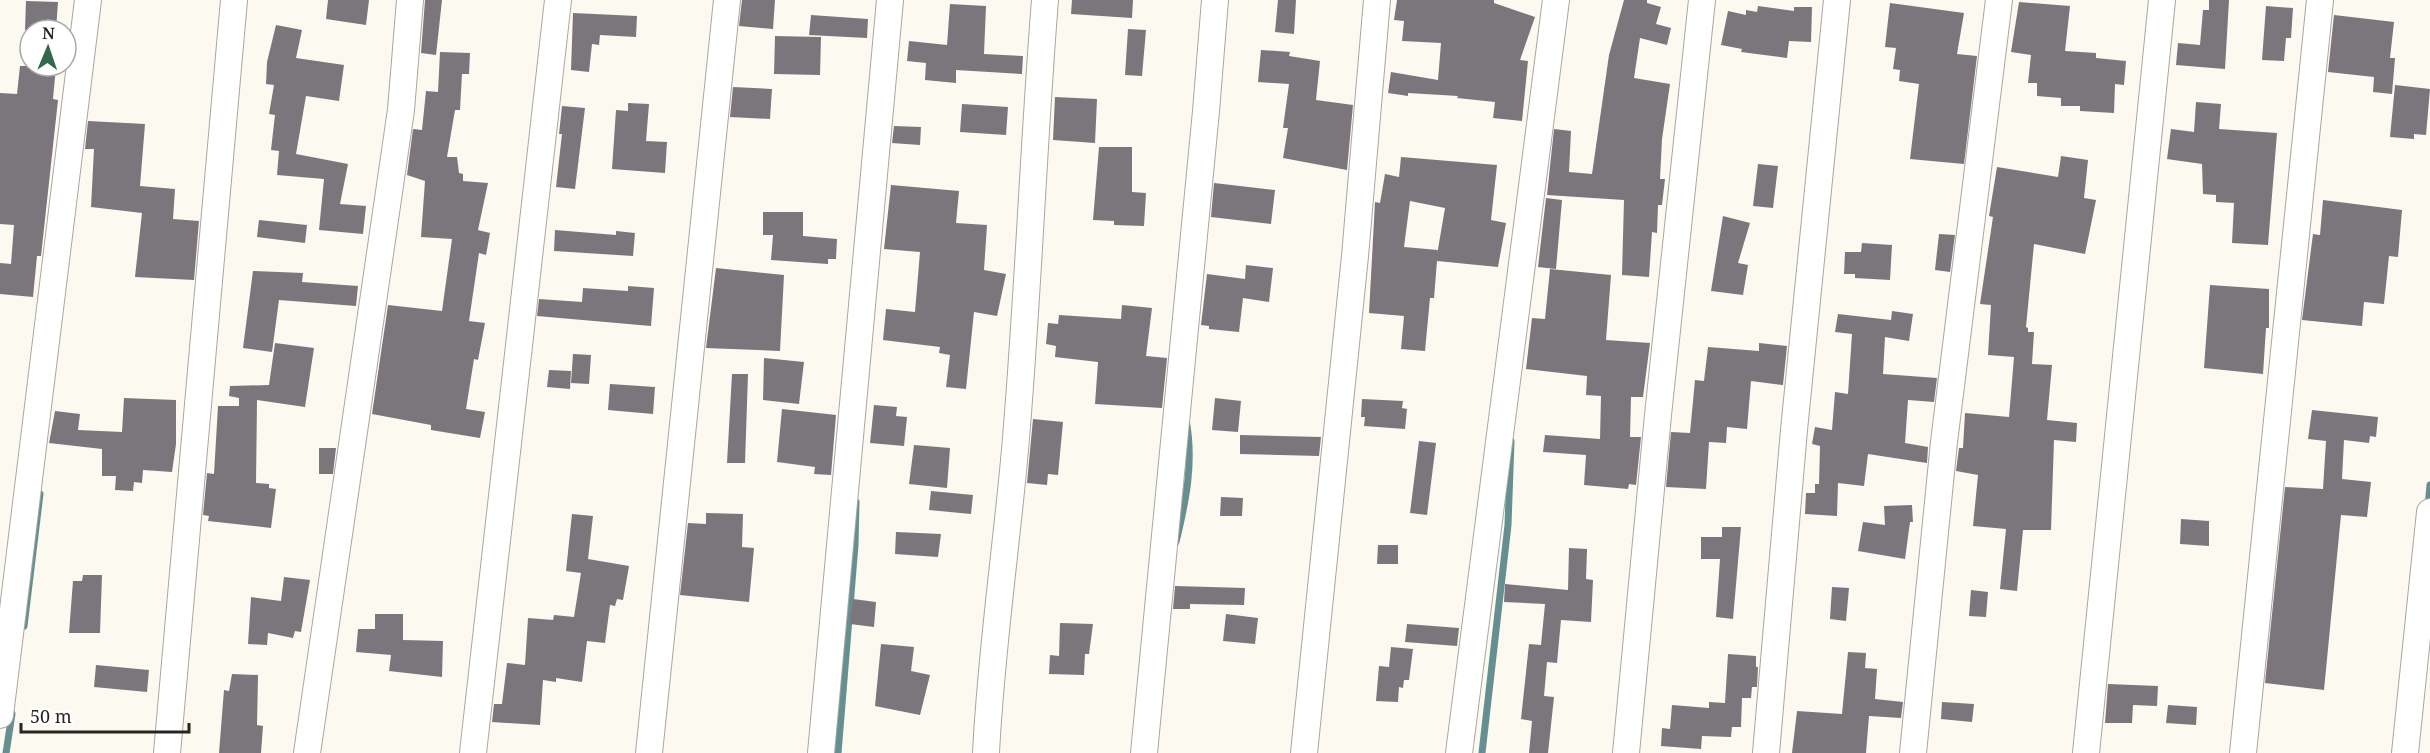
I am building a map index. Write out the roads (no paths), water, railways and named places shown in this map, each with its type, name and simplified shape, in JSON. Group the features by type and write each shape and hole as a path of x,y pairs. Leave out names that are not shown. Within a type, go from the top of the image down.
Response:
{"street":[{"path":"0,715 88,0"},
{"path":"167,753 234,0"},
{"path":"307,753 401,110 410,0"},
{"path":"472,753 558,0"},
{"path":"649,753 727,0"},
{"path":"821,753 890,0"},
{"path":"986,753 989,691 1015,449 1032,166 1045,0"},
{"path":"1143,753 1202,158 1215,0"},
{"path":"1304,753 1355,256 1377,0"},
{"path":"1459,753 1556,0"},
{"path":"1626,753 1658,415 1702,0"},
{"path":"1766,753 1794,430 1837,0"},
{"path":"1913,753 1944,442 1999,0"},
{"path":"2086,753 2162,0"},
{"path":"2243,753 2320,0"},
{"path":"2405,753 2430,512"}],"waterway":[{"path":"1176,542 1188,481 1189,451 1186,420"},
{"path":"1482,753 1508,525 1511,441"},
{"path":"2428,507 2430,485"},
{"path":"24,626 40,494"},
{"path":"838,753 855,545 856,502"},
{"path":"6,753 12,714"}]}
